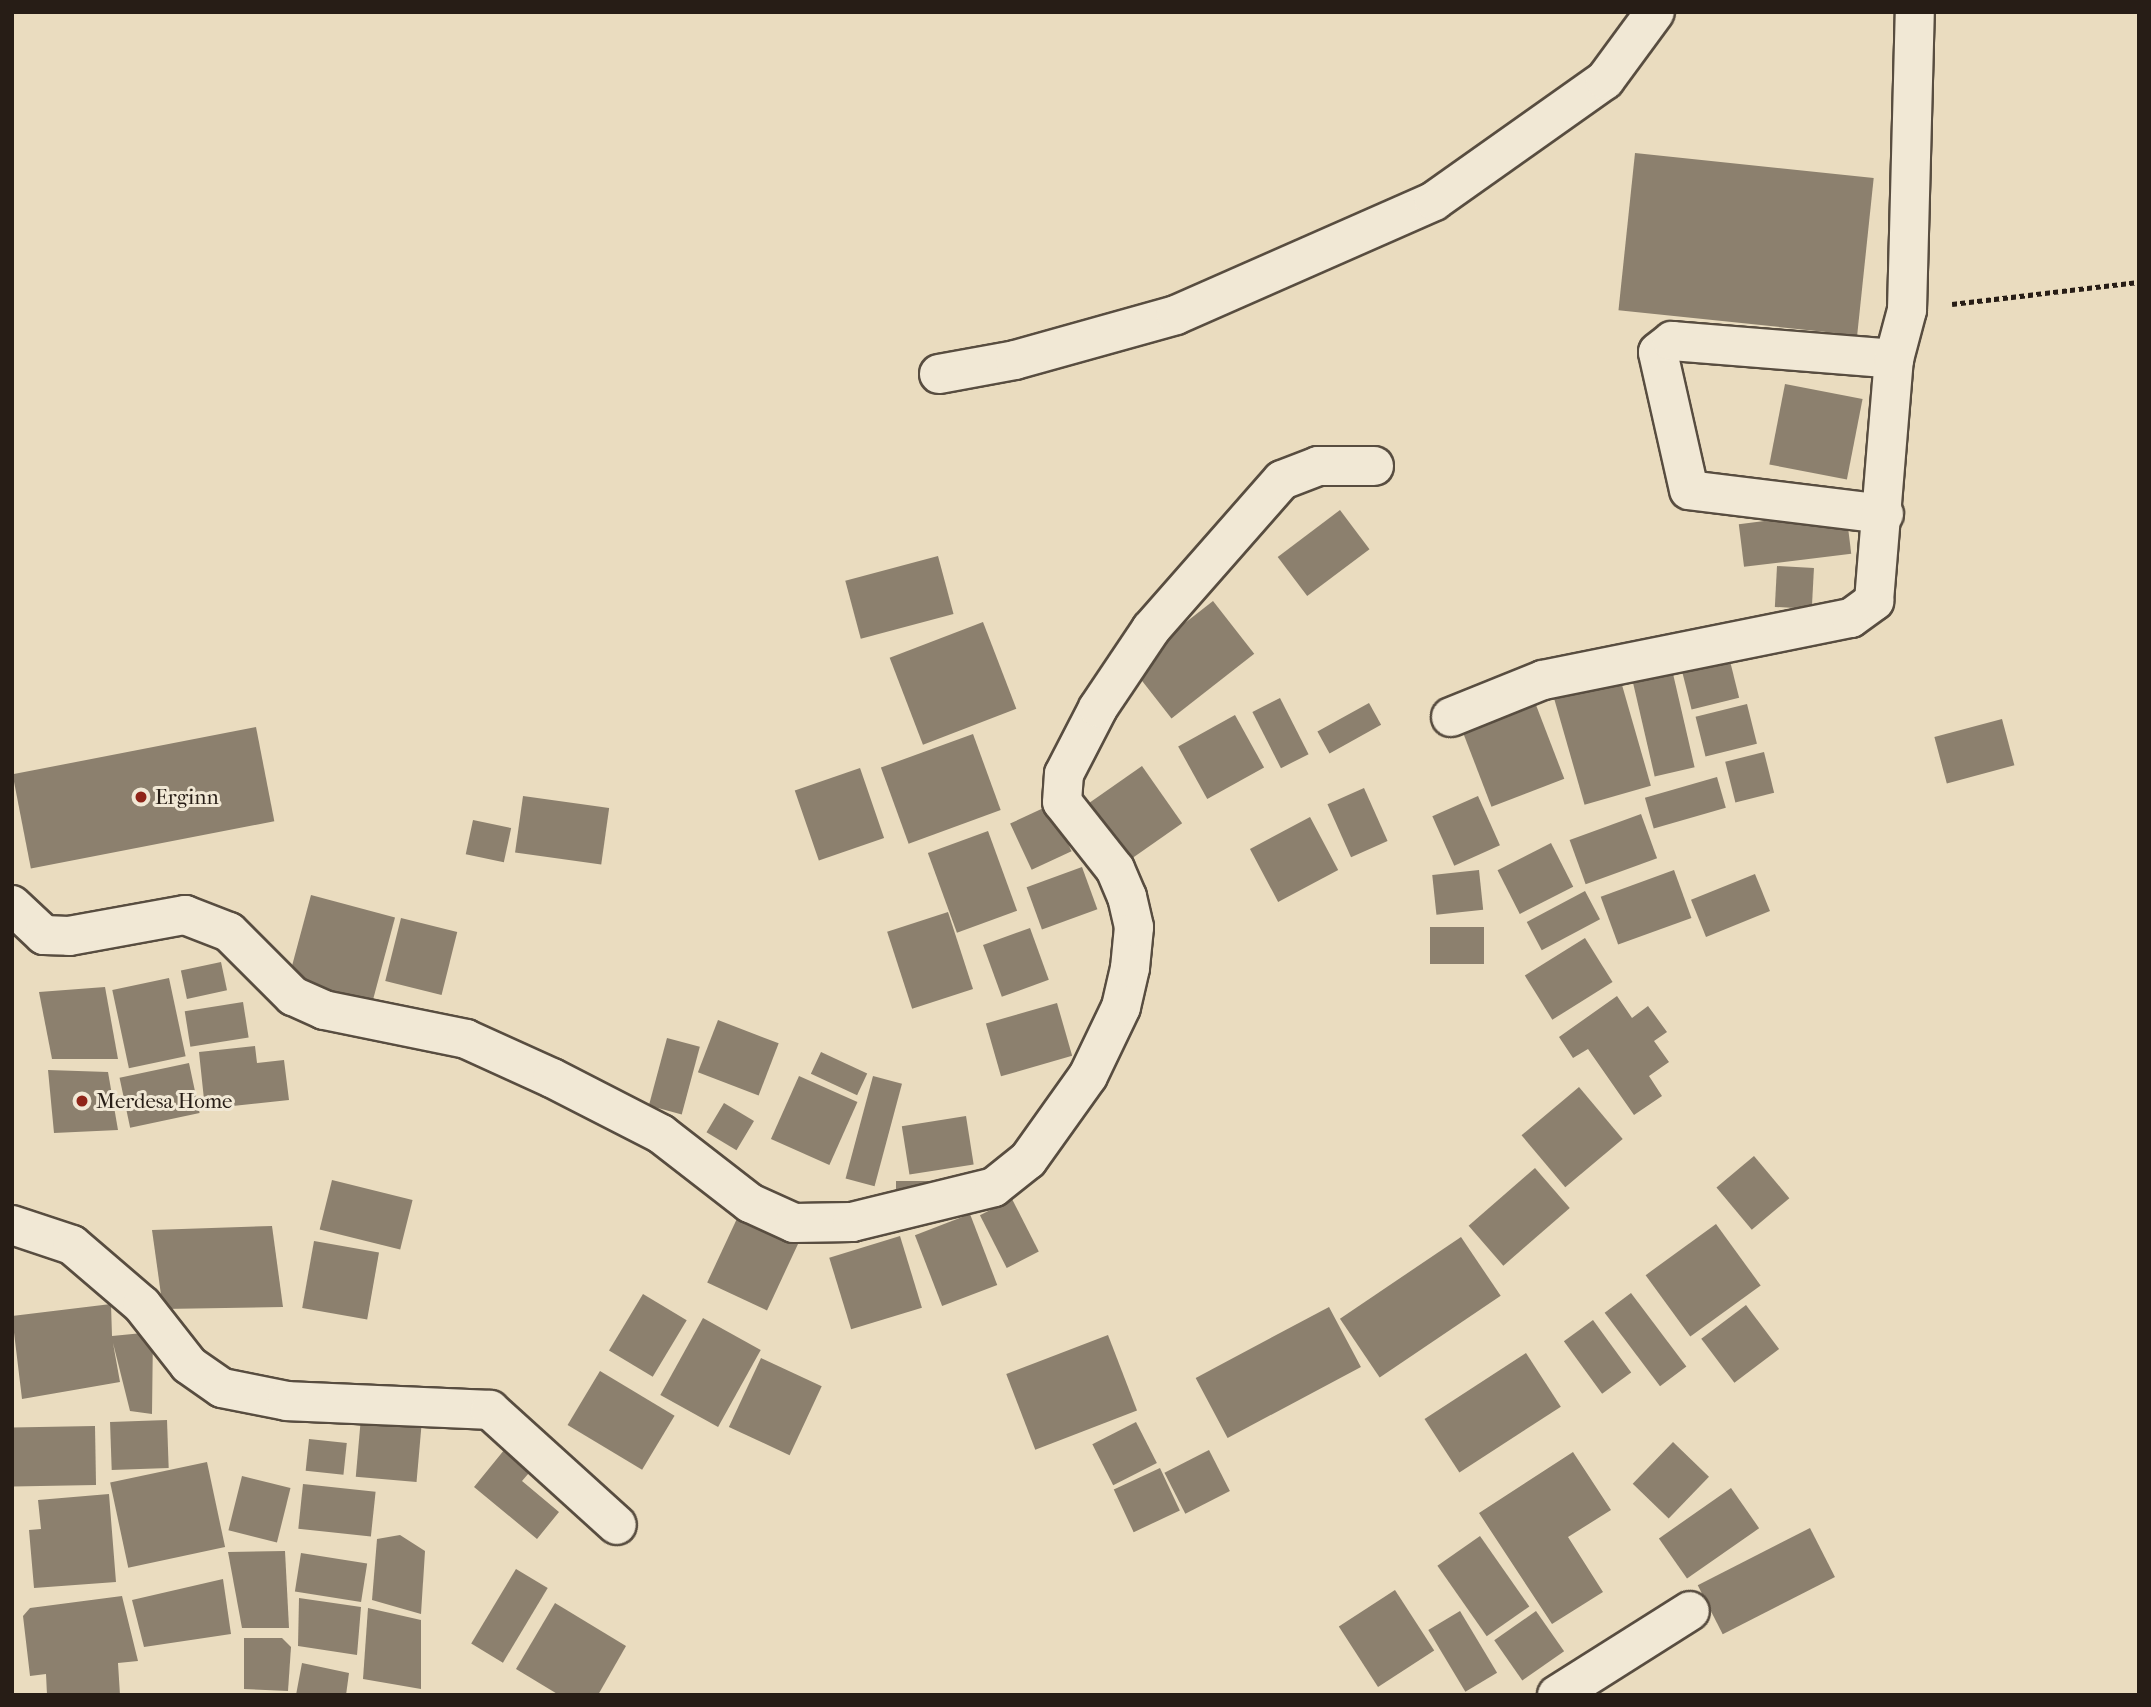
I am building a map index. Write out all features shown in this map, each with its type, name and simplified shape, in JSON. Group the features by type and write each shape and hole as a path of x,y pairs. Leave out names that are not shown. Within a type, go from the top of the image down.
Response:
{"street":[{"path":"939,374 1015,360 1176,315 1434,201 1605,80 1655,12"},
{"path":"1451,717 1543,680 1851,618 1874,601 1884,514 1894,359 1907,310 1915,12"},
{"path":"1884,514 1689,490 1658,352 1672,341 1894,359"},
{"path":"12,905 44,934 69,936 185,915 229,932 293,996 324,1010 466,1039 540,1072 661,1135 750,1203 793,1223 852,1222 994,1187 1028,1160 1076,1097 1121,1007 1130,968 1134,927 1127,897 1115,869 1062,802 1064,774 1098,708 1151,629 1282,480 1318,466 1374,466"},
{"path":"12,1225 72,1245 142,1306 189,1365 222,1388 287,1401 490,1410 617,1525"},
{"path":"1557,1695 1690,1611"}],"path":[{"path":"1907,310 2139,282"}],"building":[{"path":"1635,153 1874,178 1857,335 1618,310"},
{"path":"1785,384 1863,399 1847,480 1769,464"},
{"path":"1340,510 1369,549 1307,596 1278,557"},
{"path":"1846,511 1851,554 1744,567 1739,524"},
{"path":"938,556 954,614 861,639 845,581"},
{"path":"1777,566 1814,568 1812,609 1775,607"},
{"path":"1213,601 1254,654 1172,718 1130,666"},
{"path":"983,622 1016,709 923,745 890,658"},
{"path":"1728,653 1739,698 1692,709 1680,665"},
{"path":"1671,665 1695,767 1655,777 1631,674"},
{"path":"1620,678 1651,786 1585,805 1554,697"},
{"path":"1280,698 1309,754 1281,768 1252,712"},
{"path":"1369,703 1381,725 1330,753 1317,732"},
{"path":"1747,704 1757,744 1705,757 1696,717"},
{"path":"1536,705 1564,779 1491,807 1463,733"},
{"path":"1235,715 1264,767 1207,799 1178,747"},
{"path":"2002,719 2014,765 1947,783 1934,737"},
{"name":"Erginn","path":"256,727 274,821 31,869 13,774"},
{"path":"973,734 1001,810 909,844 881,768"},
{"path":"1764,752 1774,793 1735,802 1725,762"},
{"path":"1142,766 1182,823 1129,861 1089,803"},
{"path":"860,768 884,838 819,860 795,790"},
{"path":"1717,777 1726,808 1654,828 1645,798"},
{"path":"1364,788 1388,841 1351,857 1327,804"},
{"path":"523,796 609,808 601,865 515,852"},
{"path":"1478,796 1500,845 1454,866 1432,816"},
{"path":"1050,805 1072,851 1032,870 1010,824"},
{"path":"1641,814 1657,858 1586,884 1570,840"},
{"path":"1310,817 1338,870 1278,902 1250,849"},
{"path":"473,820 511,828 504,862 466,854"},
{"path":"988,831 1017,911 957,933 928,853"},
{"path":"1551,843 1573,887 1520,914 1498,870"},
{"path":"1082,867 1097,909 1042,929 1027,887"},
{"path":"1479,870 1483,910 1436,915 1432,875"},
{"path":"1674,870 1691,918 1618,945 1601,897"},
{"path":"1755,874 1770,911 1706,937 1691,900"},
{"path":"1585,891 1600,919 1542,950 1527,922"},
{"path":"311,895 395,918 372,1003 288,981"},
{"path":"948,912 973,989 912,1009 887,932"},
{"path":"401,918 457,932 442,995 385,981"},
{"path":"1430,927 1484,927 1484,964 1430,964"},
{"path":"1030,928 1049,980 1002,997 983,945"},
{"path":"1585,938 1613,982 1552,1020 1525,976"},
{"path":"221,962 227,990 187,999 181,971"},
{"path":"169,978 186,1056 129,1068 112,990"},
{"path":"105,987 118,1059 52,1059 39,992"},
{"path":"1617,996 1632,1018 1648,1006 1667,1032 1654,1041 1669,1062 1649,1076 1662,1096 1634,1115 1588,1049 1573,1058 1559,1037"},
{"path":"243,1002 249,1038 190,1047 185,1011"},
{"path":"1057,1003 1072,1056 1001,1076 986,1023"},
{"path":"718,1020 779,1043 759,1096 698,1072"},
{"path":"667,1038 700,1047 682,1114 649,1106"},
{"path":"255,1046 257,1063 284,1060 289,1100 205,1109 199,1052"},
{"path":"821,1052 867,1074 857,1095 811,1074"},
{"path":"189,1063 200,1113 130,1128 120,1078"},
{"name":"Merdesa Home","path":"48,1070 108,1072 118,1130 54,1133"},
{"path":"799,1076 857,1102 829,1165 771,1139"},
{"path":"873,1076 902,1084 875,1186 846,1178"},
{"path":"1579,1087 1623,1139 1565,1187 1522,1135"},
{"path":"724,1103 754,1121 736,1150 706,1132"},
{"path":"966,1116 974,1164 909,1175 902,1126"},
{"path":"1754,1156 1789,1198 1752,1230 1716,1187"},
{"path":"1535,1168 1570,1208 1503,1266 1469,1226"},
{"path":"332,1180 413,1200 400,1250 320,1229"},
{"path":"896,1181 929,1181 929,1203 896,1203"},
{"path":"1012,1199 1039,1252 1007,1268 980,1215"},
{"path":"741,1210 801,1238 767,1310 707,1283"},
{"path":"970,1214 997,1285 942,1306 915,1235"},
{"path":"1716,1224 1761,1285 1690,1337 1646,1275"},
{"path":"272,1226 283,1307 163,1309 152,1230"},
{"path":"900,1236 922,1308 851,1329 829,1258"},
{"path":"1461,1237 1501,1296 1380,1378 1340,1319"},
{"path":"314,1241 379,1252 367,1319 302,1308"},
{"path":"1631,1293 1686,1366 1660,1386 1605,1313"},
{"path":"643,1294 687,1320 653,1377 609,1351"},
{"path":"111,1304 112,1336 153,1332 152,1414 130,1411 113,1343 120,1382 22,1399 12,1316"},
{"path":"1746,1305 1779,1349 1734,1383 1701,1339"},
{"path":"1329,1307 1361,1367 1228,1438 1196,1378"},
{"path":"703,1318 761,1350 718,1427 660,1395"},
{"path":"1593,1320 1631,1373 1602,1394 1564,1341"},
{"path":"1108,1335 1137,1411 1035,1450 1006,1374"},
{"path":"1526,1353 1561,1407 1459,1473 1425,1419"},
{"path":"761,1358 822,1386 790,1455 729,1427"},
{"path":"600,1371 675,1416 642,1470 568,1425"},
{"path":"361,1417 422,1422 417,1482 356,1477"},
{"path":"167,1420 169,1468 112,1470 110,1422"},
{"path":"1136,1422 1157,1463 1113,1485 1092,1444"},
{"path":"95,1426 96,1485 13,1486 12,1427"},
{"path":"309,1439 347,1443 343,1475 306,1471"},
{"path":"1673,1442 1709,1477 1669,1518 1633,1484"},
{"path":"509,1444 535,1466 522,1481 559,1512 537,1539 474,1487"},
{"path":"1209,1450 1230,1491 1185,1514 1164,1473"},
{"path":"1573,1452 1611,1510 1568,1537 1603,1592 1552,1624 1479,1513"},
{"path":"207,1462 225,1547 128,1568 110,1483"},
{"path":"1160,1468 1180,1511 1134,1532 1114,1490"},
{"path":"242,1476 291,1488 277,1542 228,1530"},
{"path":"303,1484 376,1492 371,1536 298,1529"},
{"path":"1731,1488 1759,1528 1687,1579 1659,1538"},
{"path":"109,1494 116,1582 34,1588 29,1530 41,1529 38,1500"},
{"path":"1810,1528 1835,1577 1723,1634 1698,1585"},
{"path":"400,1535 425,1551 421,1614 372,1600 377,1539"},
{"path":"1480,1536 1529,1606 1487,1636 1437,1566"},
{"path":"285,1551 289,1628 242,1628 228,1552"},
{"path":"301,1553 367,1563 361,1602 295,1592"},
{"path":"516,1569 548,1588 503,1663 471,1644"},
{"path":"223,1579 231,1634 144,1647 132,1600"},
{"path":"1395,1590 1434,1650 1378,1687 1339,1626"},
{"path":"122,1596 138,1661 118,1663 120,1695 47,1695 46,1674 30,1676 23,1616 30,1608"},
{"path":"299,1598 361,1607 357,1655 298,1646"},
{"path":"555,1603 626,1646 598,1695 559,1695 516,1669"},
{"path":"368,1608 421,1620 421,1689 363,1679"},
{"path":"1460,1611 1497,1673 1465,1692 1428,1630"},
{"path":"1536,1611 1564,1651 1522,1680 1494,1640"},
{"path":"244,1638 282,1638 291,1647 288,1691 244,1689"},
{"path":"302,1663 349,1673 346,1695 296,1695"}],"place":[{"name":"Erginn","path":"141,797"},
{"name":"Merdesa Home","path":"82,1101"}]}
